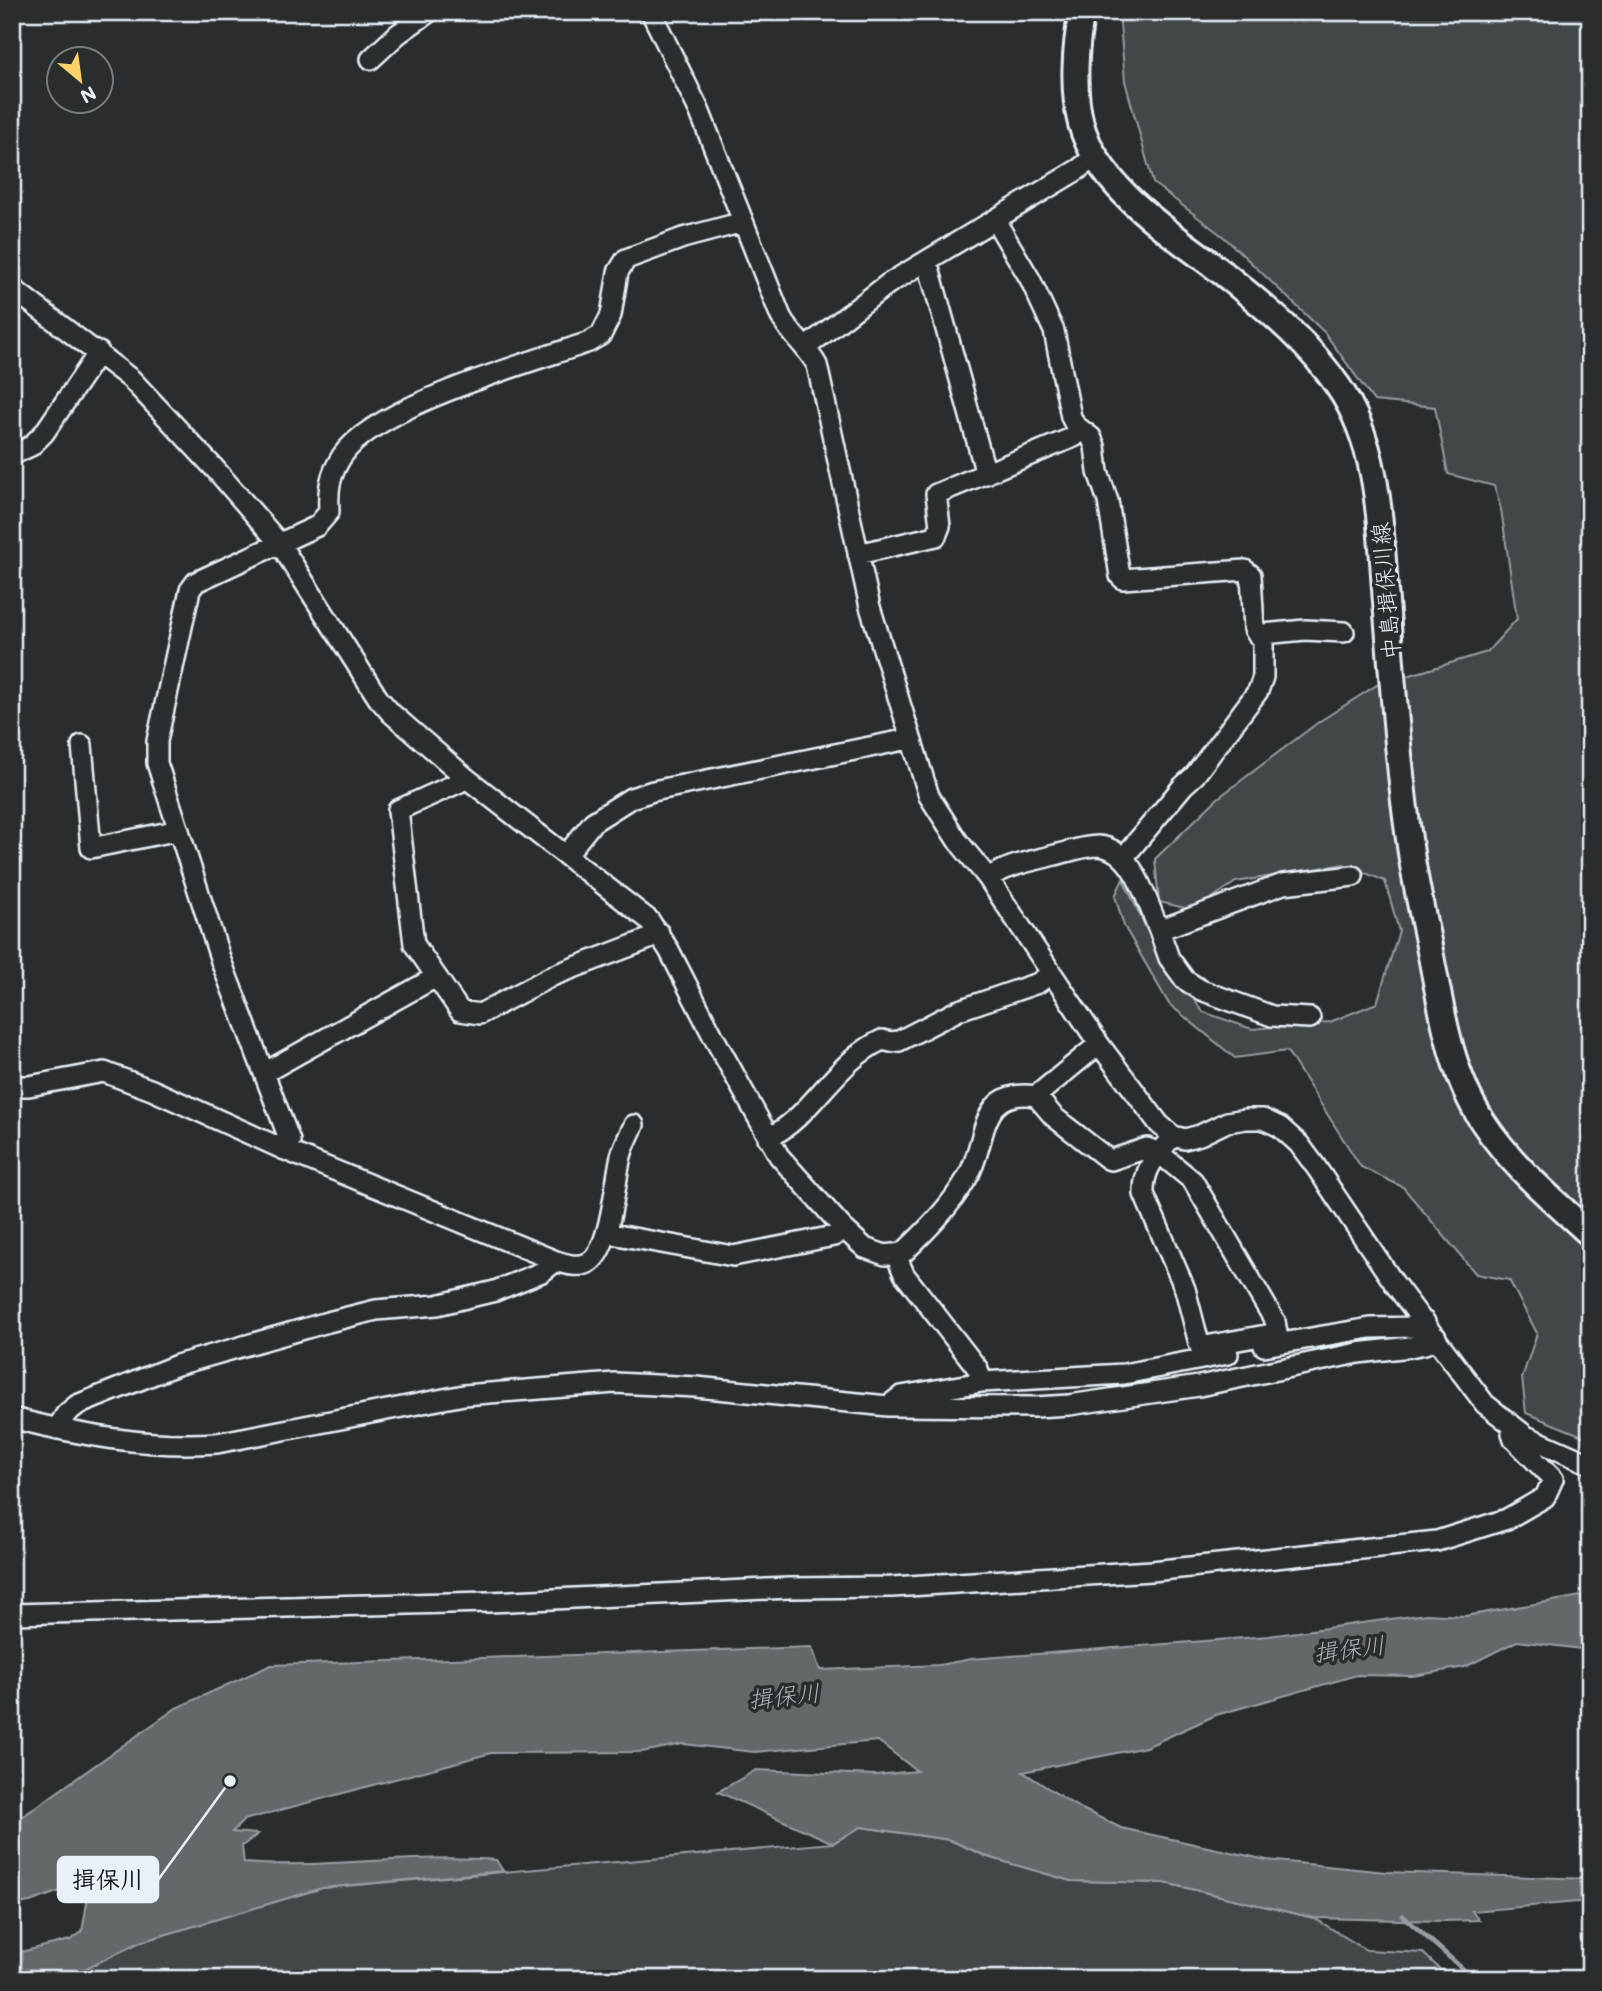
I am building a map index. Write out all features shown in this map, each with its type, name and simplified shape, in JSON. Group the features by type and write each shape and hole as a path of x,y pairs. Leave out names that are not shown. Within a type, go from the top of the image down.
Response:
{"main road":[{"name":"中島揖保川線","path":"1082,12 1076,96 1081,125 1095,156 1141,210 1235,282 1308,349 1339,387 1359,424 1370,458 1379,513 1399,758 1410,848 1445,1026 1463,1081 1483,1122 1514,1160 1590,1234"}],"street":[{"path":"370,59 398,34 429,12"},
{"path":"651,12 699,110 781,317 790,333 817,365 879,638 922,779 935,806 957,840 988,878 1099,1044 1160,1124 1173,1136 1185,1139 1227,1122 1246,1119 1263,1119 1280,1127 1299,1144 1394,1283 1485,1404 1542,1445 1590,1464"},
{"path":"804,348 865,300 1095,156"},
{"path":"995,220 1030,279 1054,331 1071,417 1075,425 1091,437 1095,446 1098,472 1108,501 1120,576 1123,579 1245,570 1251,575 1254,629 1257,634 1305,630 1344,632"},
{"path":"285,1150 290,1141 221,961 157,763 157,741 190,590 196,582 317,526 329,512 328,485 343,455 373,427 424,400 589,342 601,335 611,315 618,272 626,259 683,238 743,222"},
{"path":"925,262 930,271 986,474"},
{"path":"12,288 131,379 280,544 378,698 391,713 465,777 649,920 659,933 779,1156 843,1228 865,1248 896,1255 903,1253 937,1220 968,1176 983,1127 997,1104 1010,1097 1036,1096 1054,1117 1108,1159 1147,1148 1159,1153 1193,1181 1275,1321 1277,1333 1200,1347 1185,1289 1144,1194 1143,1180 1147,1166 1159,1153 1173,1136"},
{"path":"12,455 31,446 44,433 99,352"},
{"path":"858,554 936,536 940,526 936,494 1074,438 1082,430"},
{"path":"1124,857 1195,775 1258,691 1263,677 1263,634"},
{"path":"567,854 593,822 631,798 653,791 909,738"},
{"path":"82,745 91,848 179,830"},
{"path":"465,777 460,782 398,810 414,944 460,1011 480,1014 552,976 659,933"},
{"path":"988,878 1001,869 1098,846 1115,850 1124,857 1138,880 1169,958 1185,980 1201,990 1272,1016 1310,1018"},
{"path":"1159,930 1283,884 1353,876"},
{"path":"768,1138 784,1130 864,1048 883,1040 899,1041 959,1010 1038,983 1051,974"},
{"path":"264,1073 436,977"},
{"path":"1036,1096 1099,1044"},
{"path":"12,1086 29,1086 104,1072 152,1090 285,1150 573,1266 588,1263 599,1253 606,1233 621,1156 634,1125"},
{"path":"606,1233 733,1256 834,1236 843,1228"},
{"path":"896,1255 904,1274 978,1369 982,1382"},
{"path":"57,1429 65,1414 78,1405 177,1365 376,1310 437,1305 495,1291 542,1272 556,1261"},
{"path":"888,1406 901,1396 982,1382 1124,1374 1177,1366 1291,1340 1370,1328 1416,1327 1431,1330"},
{"path":"12,1418 96,1437 182,1446 217,1443 464,1395 615,1383 696,1387 888,1406 1036,1408 1199,1386 1358,1353 1410,1348 1425,1344 1431,1330"},
{"path":"12,1614 489,1602 763,1589 892,1587 1152,1571 1437,1541 1507,1519 1545,1497 1553,1479 1514,1439 1511,1425"}],"shaded area":[{"path":"1119,12 1590,12 1590,1439 1526,1413 1522,1378 1537,1333 1509,1280 1476,1274 1403,1187 1361,1167 1287,1051 1235,1058 1169,1004 1124,926 1115,896 1123,879 1156,949 1203,1012 1252,1029 1330,1022 1377,1003 1399,931 1385,881 1344,864 1236,882 1194,910 1159,902 1155,859 1218,798 1320,721 1377,685 1487,652 1517,619 1501,509 1494,486 1448,474 1435,407 1374,401 1324,332 1225,238 1153,183 1125,81"},
{"path":"861,1827 950,1840 988,1857 1071,1881 1165,1883 1314,1918 1366,1950 1423,1953 1450,1979 64,1979 140,1942 322,1888 833,1843"}],"water":[{"name":"揖保川","path":"1586,1576 1590,1576 1590,1650 1517,1641 1465,1667 1413,1676 1357,1675 1216,1715 1146,1747 1023,1772 1076,1806 1121,1828 1267,1860 1386,1872 1590,1879 1590,1901 1472,1911 1479,1920 1314,1918 1165,1883 1071,1881 988,1857 950,1840 861,1827 833,1843 718,1792 756,1770 875,1775 917,1771 878,1741 754,1752 683,1744 642,1752 491,1753 244,1820 232,1832 258,1834 242,1846 244,1863 307,1864 464,1858 496,1860 503,1871 322,1888 140,1942 64,1979 12,1979 12,1954 70,1940 82,1932 88,1897 71,1887 30,1902 12,1905 12,1824 176,1708 271,1665 812,1647 820,1670 939,1665 971,1659 1269,1636 1426,1614 1465,1616 1587,1595"}],"waterway":[{"path":"1403,1916 1474,1979"}],"place":[{"name":"揖保川","path":"230,1781"}]}
